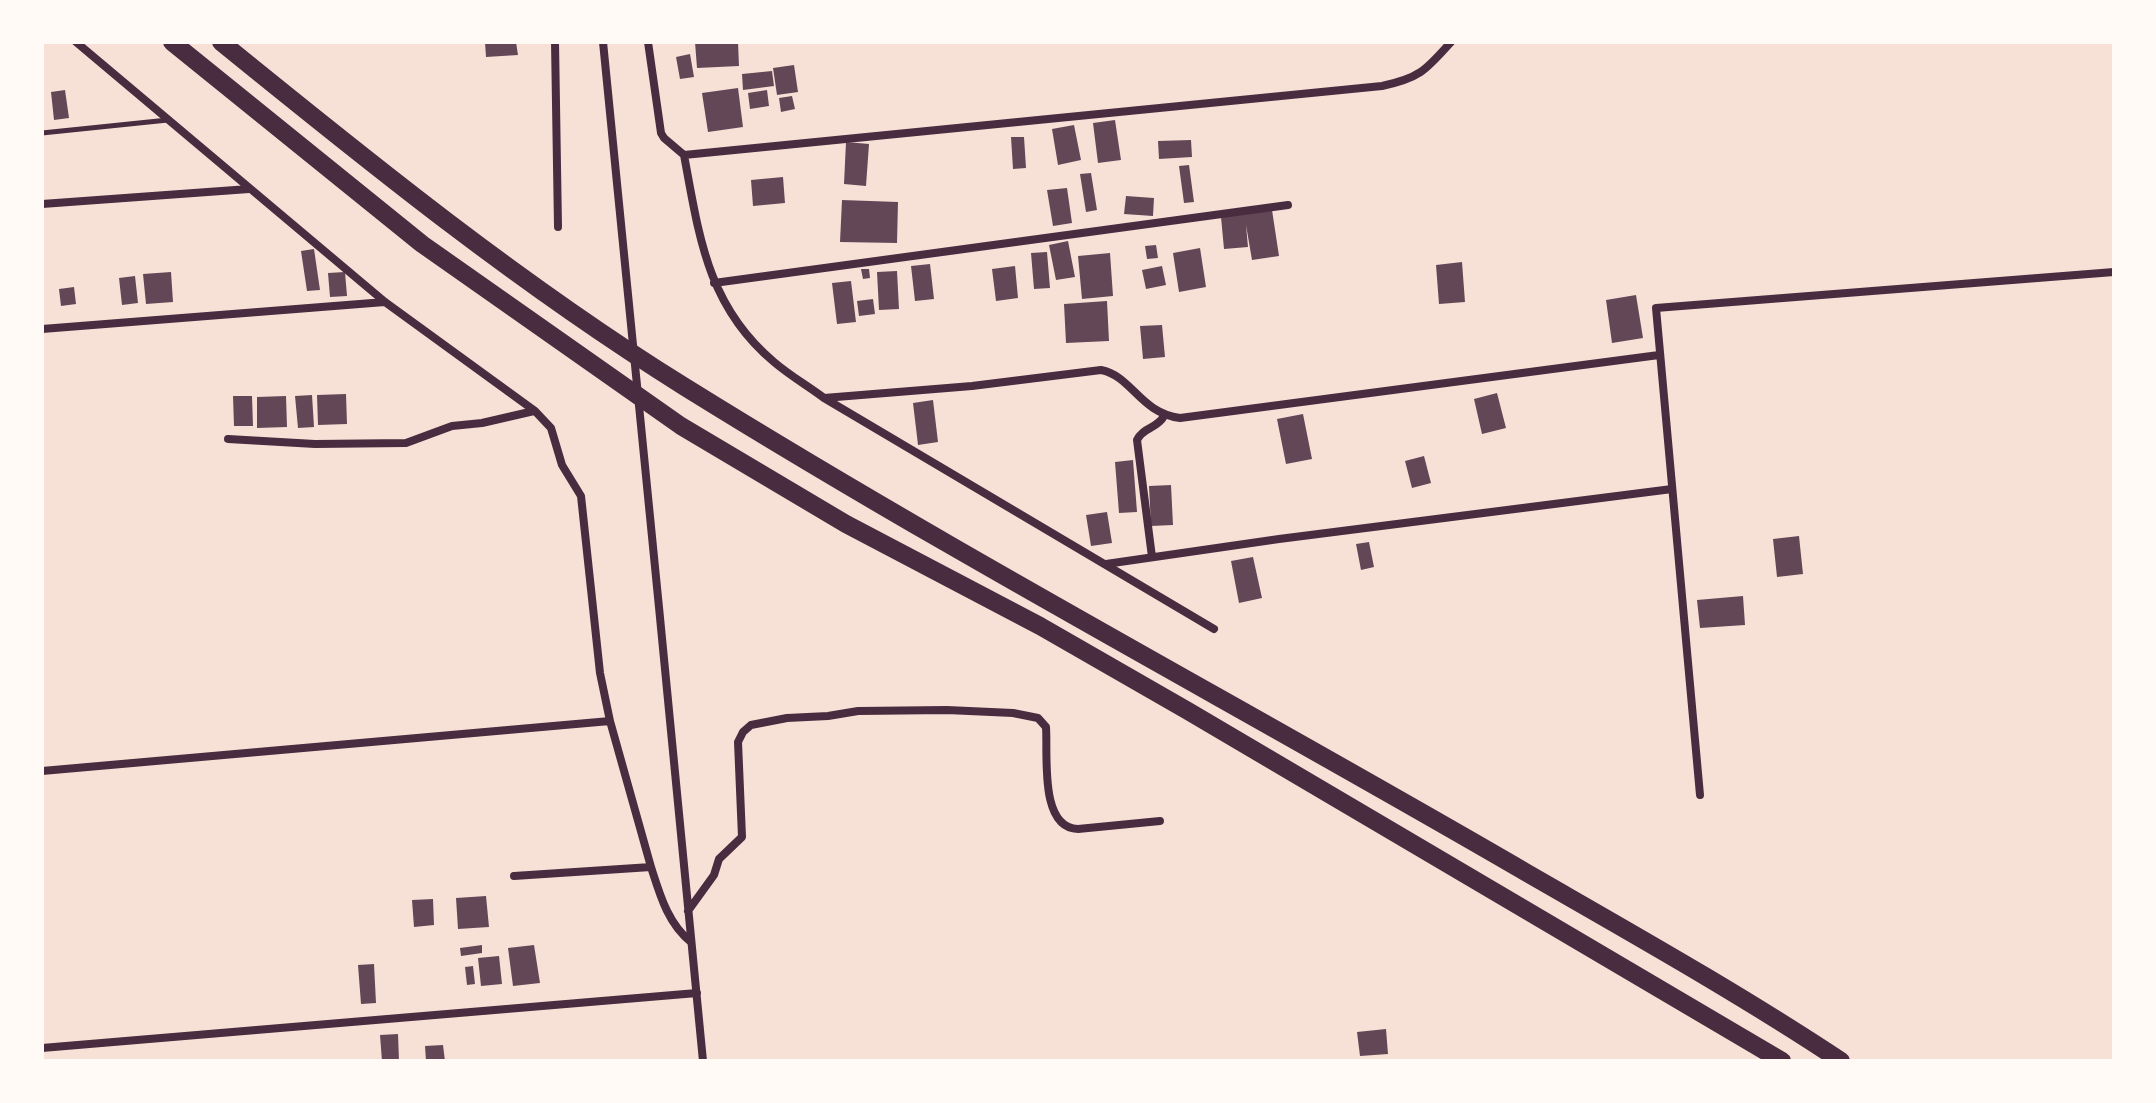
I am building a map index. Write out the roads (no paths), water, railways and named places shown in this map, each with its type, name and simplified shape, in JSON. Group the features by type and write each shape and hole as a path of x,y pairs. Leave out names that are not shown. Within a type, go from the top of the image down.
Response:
{"highway":[{"path":"172,42 422,244 681,426 846,524 1040,626 1188,711 1782,1061"},
{"path":"221,42 444,219 680,384 865,496 1775,1016 1841,1061"}],"street":[{"path":"76,42 385,302 535,411 551,428 562,465 581,496 595,640 610,721 651,867 672,922 680,934 691,942"},
{"path":"555,42 558,227"},
{"path":"603,42 703,1061"},
{"path":"648,42 661,133 684,155 701,248 725,304 753,342 774,362 824,398 1214,629"},
{"path":"684,155 1382,86 1410,80 1428,67 1451,42"},
{"path":"42,204 249,189"},
{"path":"714,283 1288,205"},
{"path":"1700,795 1656,308 2114,272"},
{"path":"42,329 385,302"},
{"path":"824,398 972,386 1101,370 1110,373 1152,410 1164,416 1205,416 1401,387 1659,355"},
{"path":"228,439 315,444 406,443 452,426 535,411"},
{"path":"1152,557 1137,440 1144,431 1158,425 1164,416"},
{"path":"1106,564 1672,489"},
{"path":"688,911 714,875 719,859 742,837 738,742 743,732 751,725 787,718 858,711 947,710 1029,715 1041,720 1046,727 1051,807 1062,824 1078,829 1160,821"},
{"path":"42,771 610,721"},
{"path":"514,876 651,867"},
{"path":"42,1048 697,993"}],"lane":[{"path":"42,133 169,120"}]}
